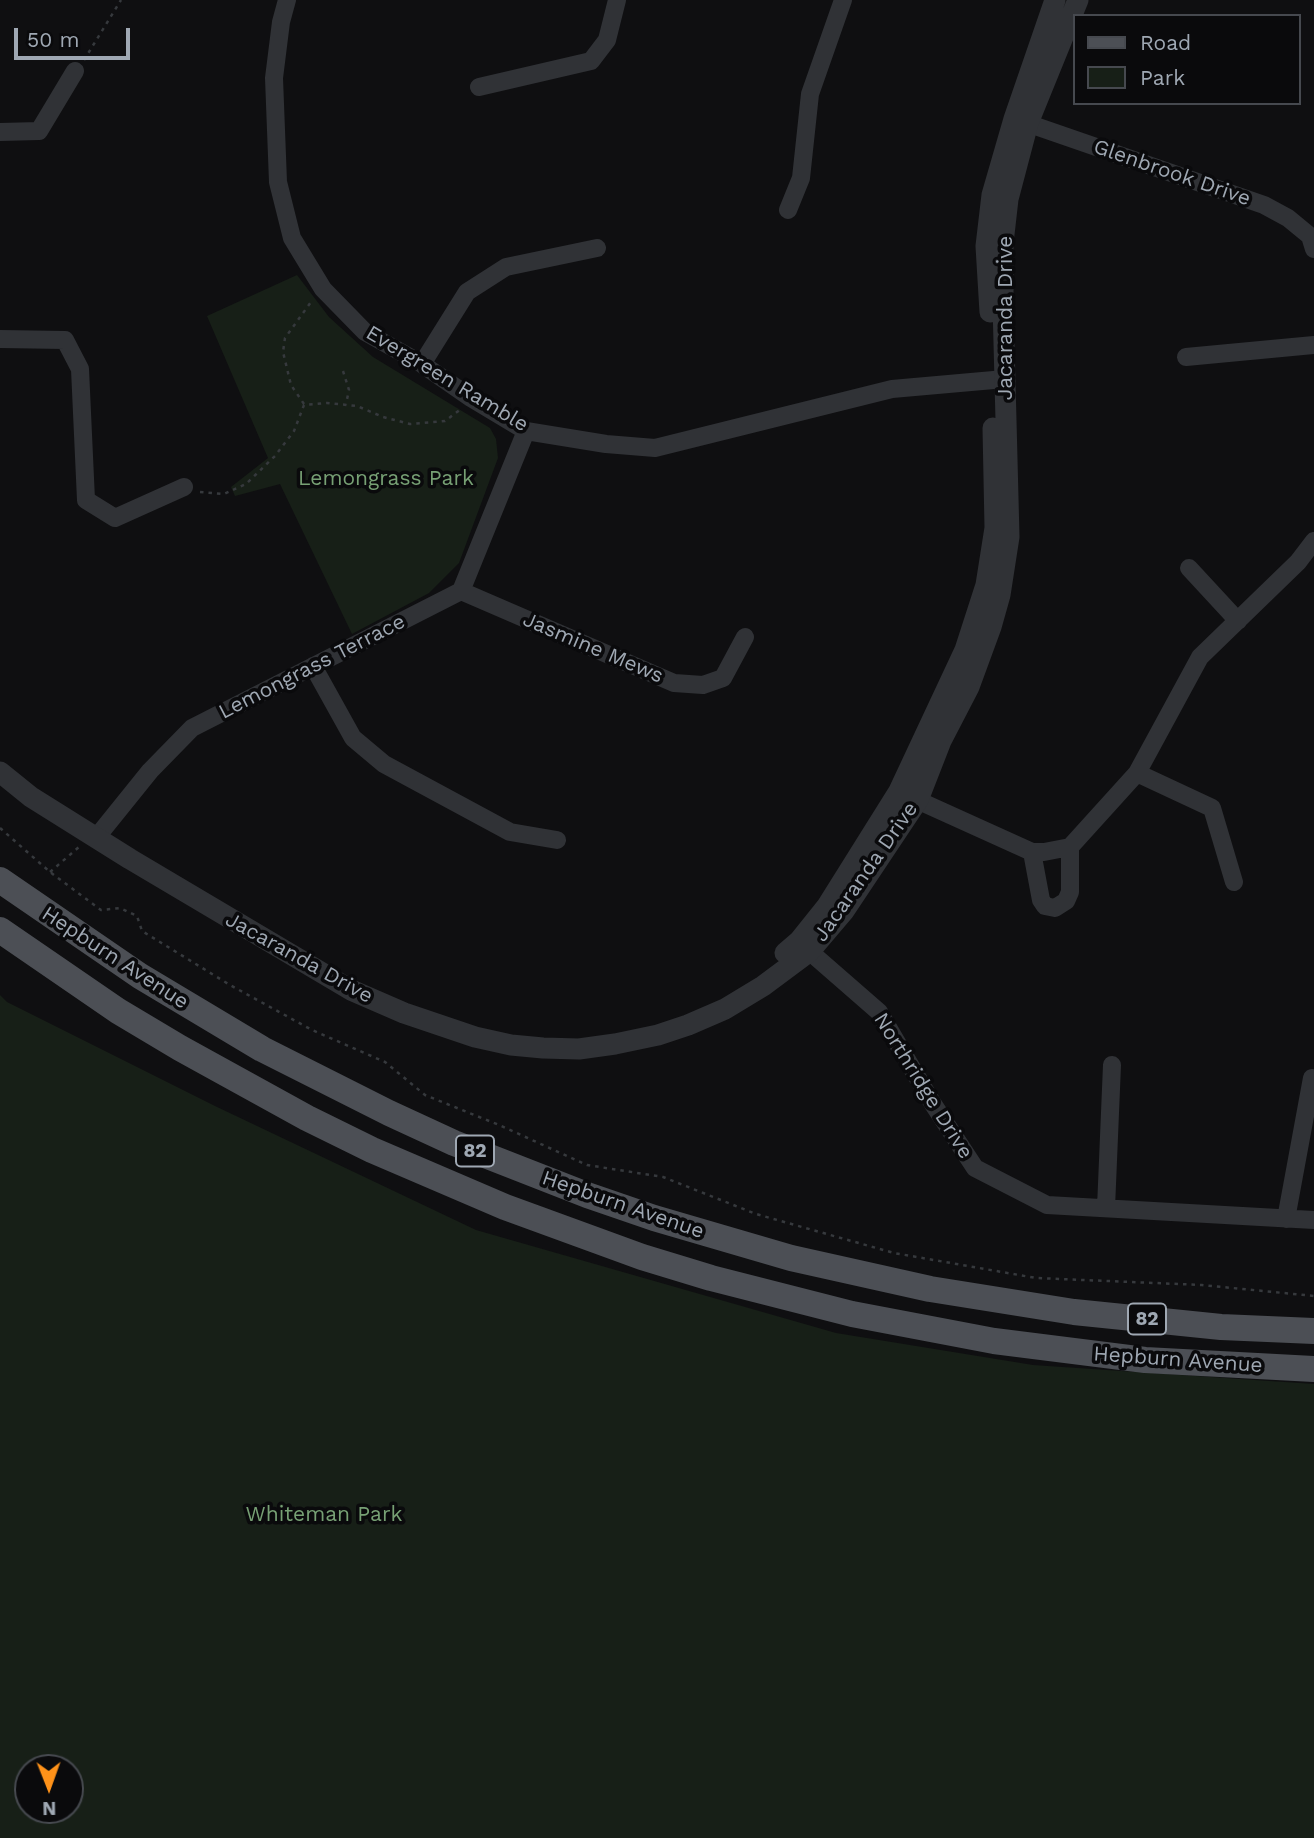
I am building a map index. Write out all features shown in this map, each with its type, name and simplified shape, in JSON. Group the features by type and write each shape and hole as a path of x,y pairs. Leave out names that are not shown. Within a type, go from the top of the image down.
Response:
{"main road":[{"name":"Hepburn Avenue","path":"0,880 140,976 262,1049 389,1114 454,1143 598,1199 791,1258 930,1289 1087,1313 1221,1327 1314,1331"},
{"name":"Hepburn Avenue","path":"0,930 57,971 169,1042 307,1118 372,1150 494,1203 642,1257 781,1297 899,1324 994,1341 1145,1360 1314,1368"}],"street":[{"name":"Evergreen Ramble","path":"287,0 281,22 274,78 278,182 292,238 323,289 365,331 526,431 607,444 655,448 892,389 999,379"},
{"path":"479,87 591,61 607,40 617,0"},
{"path":"788,210 801,178 810,94 843,0"},
{"name":"Jacaranda Drive","path":"1021,121 1055,0"},
{"name":"Jacaranda Drive","path":"0,772 31,797 100,832 313,957 386,993 486,1028 551,1036 601,1035 639,1029 688,1013 732,991 804,946 833,898 909,796 965,650 986,585 995,528 999,379 986,246 992,195 1021,121 1078,0"},
{"path":"0,132 39,131 75,71"},
{"name":"Glenbrook Drive","path":"1021,121 1264,205 1288,218 1313,239"},
{"path":"422,364 467,292 506,267 597,248"},
{"path":"0,339 65,340 80,369 86,500 115,518 184,487"},
{"path":"1186,357 1314,345"},
{"path":"461,591 526,431"},
{"path":"909,796 1032,852 1070,847 1137,773 1200,657 1298,562 1314,541"},
{"path":"1189,568 1238,621"},
{"name":"Jasmine Mews","path":"461,591 674,683 703,685 723,678 745,637"},
{"name":"Lemongrass Terrace","path":"100,832 150,771 192,728 461,591"},
{"path":"313,666 353,737 384,764 510,832 557,840"},
{"name":"Jacaranda Drive","path":"0,755 100,832"},
{"path":"1137,773 1212,808 1234,882"},
{"path":"1032,852 1041,900 1045,906 1055,908 1066,901 1070,892 1070,847"},
{"name":"Northridge Drive","path":"804,946 878,1012 975,1168 1047,1205 1314,1220"},
{"path":"1106,1208 1112,1065"},
{"path":"1286,1219 1312,1078"}],"path":[{"path":"75,71 121,0"},
{"path":"304,405 291,385 285,366 285,338 305,308 323,289"},
{"path":"343,371 349,390 346,404"},
{"path":"304,405 346,404 410,424 428,424 445,421 471,398"},
{"path":"184,487 211,495 224,494 246,484 275,456 294,431 304,405"},
{"path":"0,828 50,872 101,910 120,908 137,916 142,931 230,985 312,1030 385,1062 425,1096 499,1125 587,1165 663,1177 755,1214 894,1253 971,1267 1036,1278 1202,1285 1314,1296"},
{"path":"50,872 87,838 100,832"}],"green space":[{"name":"Lemongrass Park","path":"297,275 329,317 373,357 490,428 496,439 498,458 459,563 429,593 352,634 280,484 235,496 231,487 268,458 207,316"},
{"name":"Whiteman Park","path":"0,995 7,1002 215,1106 476,1230 836,1333 1033,1365 1314,1384 1314,1838 0,1838"}]}
